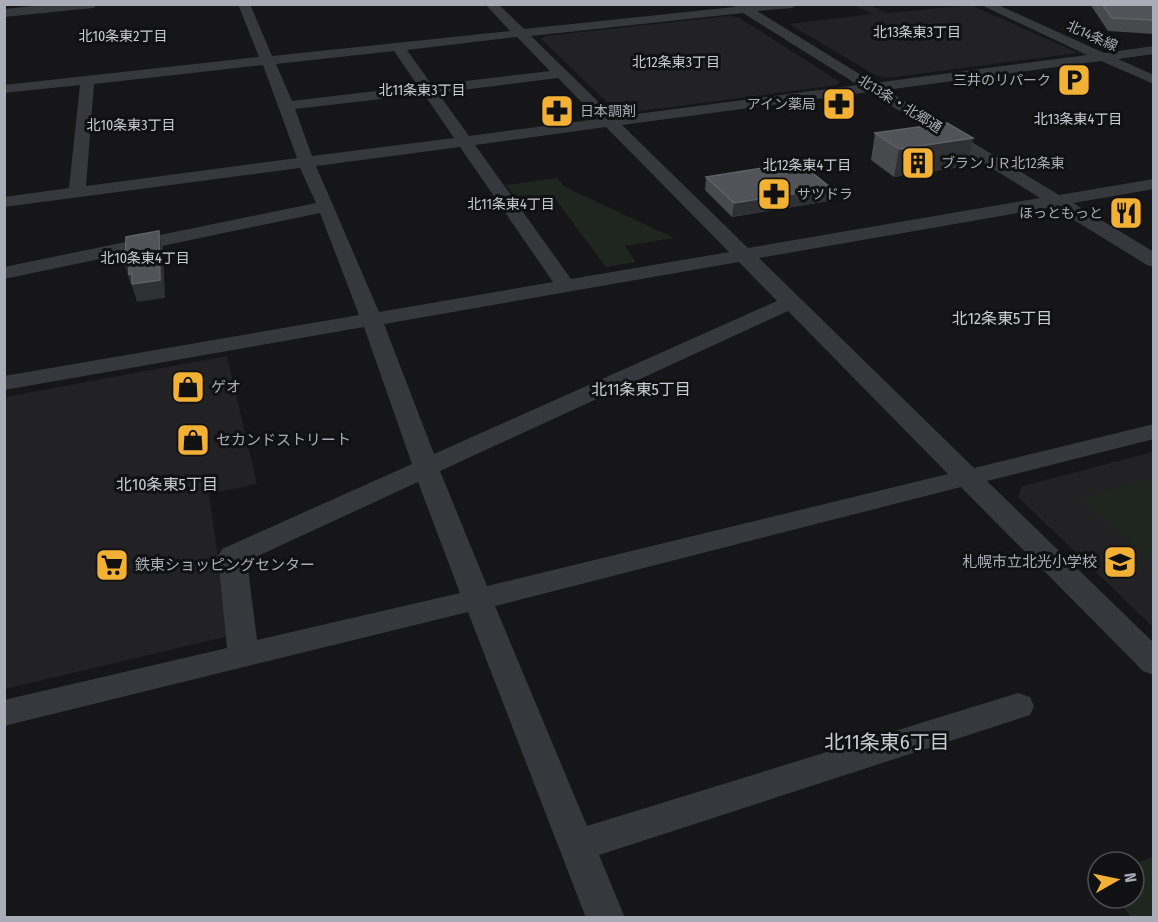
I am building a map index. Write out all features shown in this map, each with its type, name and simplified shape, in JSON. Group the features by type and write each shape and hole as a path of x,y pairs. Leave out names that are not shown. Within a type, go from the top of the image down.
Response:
{"street":[{"path":"4,13 93,4"},
{"path":"244,4 286,106 305,162 326,206 426,468 606,918"},
{"path":"491,4 1154,663"},
{"path":"4,89 647,20 742,7 792,4"},
{"name":"北14条線","path":"985,4 1154,80"},
{"name":"北13条・北郷通","path":"742,7 1154,261"},
{"path":"634,11 647,20"},
{"path":"398,47 565,284"},
{"path":"4,202 1154,50"},
{"path":"286,106 560,74"},
{"path":"76,192 80,143 87,113 87,80"},
{"path":"4,383 565,284 1154,184"},
{"path":"4,273 326,206"},
{"path":"243,654 232,556 791,302"},
{"path":"4,713 479,599 1154,431"},
{"path":"578,845 1018,706"}],"shaded area":[{"path":"854,5 871,5 887,13 971,5 1078,53 887,78 875,75 789,24 872,14"},
{"path":"729,16 738,17 840,82 837,85 626,113 616,111 541,39 545,36"},
{"path":"557,178 565,187 674,238 625,246 636,262 606,267 553,196 518,201 506,185"},
{"name":"鉄東ショッピングセンター","path":"227,356 257,484 209,494 229,636 5,689 5,397"},
{"name":"札幌市立北光小学校","path":"1153,452 1153,627 1018,497 1022,486"},
{"path":"1154,478 1153,563 1081,498"},
{"path":"1153,857 1153,917 1131,917 1125,910 1146,910 1146,860"}],"building":[{"path":"1102,4 1154,4 1154,20 1112,18"},
{"path":"947,123 973,138 899,149 875,133"},
{"path":"799,162 831,188 734,203 706,177"},
{"path":"159,231 160,280 132,284 129,264 125,265 126,237"}],"place":[{"name":"三井のリパーク","path":"1074,80"},
{"name":"アイン薬局","path":"839,104"},
{"name":"日本調剤","path":"557,111"},
{"name":"ブランＪＲ北12条東","path":"918,163"},
{"name":"サツドラ","path":"774,194"},
{"name":"ほっともっと","path":"1126,213"},
{"name":"ゲオ","path":"188,387"},
{"name":"セカンドストリート","path":"193,440"},
{"name":"札幌市立北光小学校","path":"1120,562"},
{"name":"鉄東ショッピングセンター","path":"112,565"}],"district":[{"name":"北13条東3丁目","path":"917,32"},
{"name":"北10条東2丁目","path":"123,36"},
{"name":"北12条東3丁目","path":"676,62"},
{"name":"北11条東3丁目","path":"422,90"},
{"name":"北13条東4丁目","path":"1078,119"},
{"name":"北10条東3丁目","path":"131,125"},
{"name":"北12条東4丁目","path":"807,165"},
{"name":"北11条東4丁目","path":"511,204"},
{"name":"北10条東4丁目","path":"145,258"},
{"name":"北12条東5丁目","path":"1002,318"},
{"name":"北11条東5丁目","path":"641,389"},
{"name":"北10条東5丁目","path":"167,484"},
{"name":"北11条東6丁目","path":"887,742"}]}
